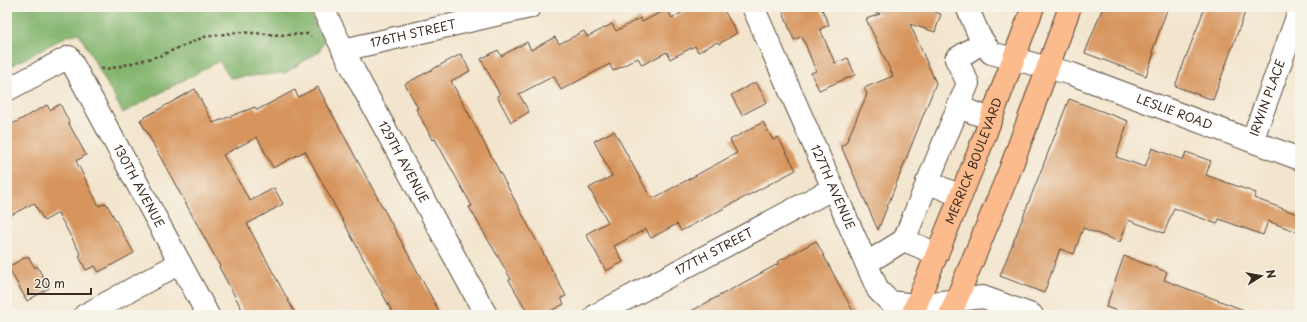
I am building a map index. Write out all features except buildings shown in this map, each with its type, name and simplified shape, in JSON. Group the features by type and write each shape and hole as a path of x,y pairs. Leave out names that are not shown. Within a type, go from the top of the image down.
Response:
{"main road":[{"name":"MERRICK BOULEVARD","path":"914,310 991,120 1033,7"},
{"path":"953,308 1010,170 1070,7"}],"street":[{"name":"129TH AVENUE","path":"322,7 343,50 486,315"},
{"name":"176TH STREET","path":"343,50 530,7"},
{"name":"127TH AVENUE","path":"753,7 832,189 878,290 890,302 914,310 953,308 983,297 1032,315"},
{"path":"867,263 904,240 968,83 956,59 983,42 967,7"},
{"name":"IRWIN PLACE","path":"1252,141 1297,24"},
{"name":"LESLIE ROAD","path":"983,42 991,53 1072,74 1300,159"},
{"name":"130TH AVENUE","path":"7,90 69,57 208,315"},
{"path":"958,107 991,120"},
{"path":"927,182 961,196"},
{"name":"177TH STREET","path":"596,315 832,189"},
{"path":"904,240 937,254"},
{"path":"85,315 180,263"}],"path":[{"path":"98,69 113,68 159,56 204,36 239,32 280,35 308,34 315,38"}],"green space":[{"path":"7,7 307,7 324,41 319,52 285,73 230,78 219,61 123,113 79,33 67,36 7,68"}]}
